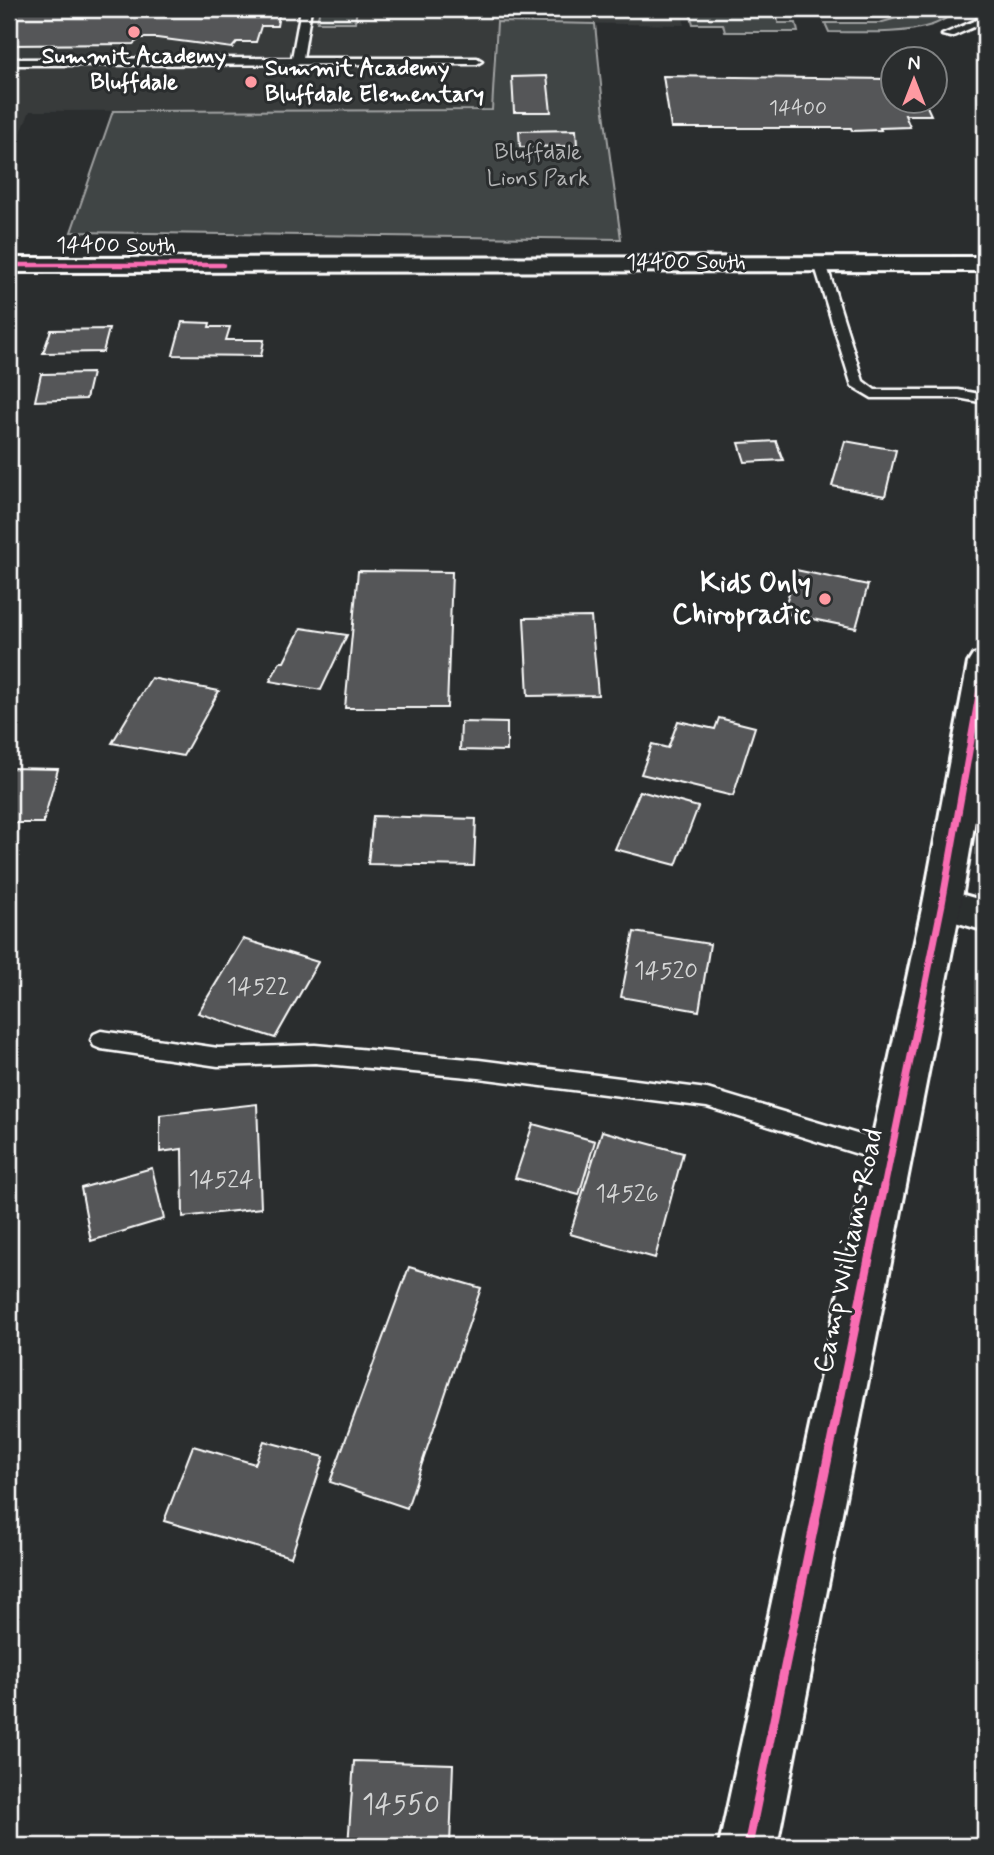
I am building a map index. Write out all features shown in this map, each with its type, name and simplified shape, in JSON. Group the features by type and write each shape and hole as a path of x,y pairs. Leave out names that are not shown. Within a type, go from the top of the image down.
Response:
{"main road":[{"name":"14400 South","path":"9,265 985,264"},
{"name":"Camp Williams Road","path":"748,1846 942,904 985,663"},
{"path":"942,904 985,916"}],"lane":[{"path":"297,61 306,9"},
{"path":"947,36 985,19"},
{"path":"9,62 477,61"},
{"path":"820,264 857,383 872,394 958,394 985,399"},
{"path":"101,1040 218,1057 315,1054 479,1069 707,1098 890,1154"}],"shaded area":[{"name":"Summit Academy Bluffdale Elementary","path":"9,9 681,9 685,25 497,22 493,52 493,110 30,111 9,161"}],"green space":[{"path":"320,9 357,9 355,22 317,22"},
{"path":"689,9 777,9 778,23 796,23 798,32 725,32 723,24 693,24"},
{"path":"929,9 966,9 932,25 894,32 829,32 825,23 879,23"},
{"name":"Bluffdale Lions Park","path":"497,22 595,24 621,239 71,232 113,111 492,110"}],"building":[{"name":"Summit Academy Bluffdale","path":"9,9 280,9 277,26 261,26 256,42 237,42 232,48 157,38 141,38 133,44 9,45"},
{"path":"547,76 551,112 514,112 512,77"},
{"path":"663,76 878,79 878,116 905,116 910,127 852,131 851,128 671,128"},
{"path":"576,130 577,146 520,147 519,131"},
{"path":"182,322 210,323 209,327 230,327 226,340 264,340 261,356 173,355"},
{"path":"109,329 103,352 43,353 51,330"},
{"path":"92,373 86,399 35,401 41,374"},
{"path":"776,441 783,460 745,462 739,443"},
{"path":"845,441 896,450 885,496 832,486"},
{"name":"Kids Only Chiropractic","path":"796,570 868,585 856,628 783,613"},
{"path":"358,571 452,572 447,708 345,708"},
{"path":"591,617 598,695 528,696 524,618"},
{"path":"301,628 347,635 321,690 270,681 280,662 284,662"},
{"path":"151,678 219,691 183,756 112,743"},
{"path":"719,718 755,727 733,796 641,774 652,744 668,748 678,721 715,729"},
{"path":"461,722 507,723 507,751 460,750"},
{"path":"9,768 58,769 43,823 9,823"},
{"path":"640,791 698,807 676,865 615,849"},
{"path":"373,816 476,819 474,866 368,864"},
{"path":"634,932 710,944 699,1011 621,997"},
{"path":"243,939 318,962 275,1038 198,1013"},
{"path":"257,1104 261,1208 183,1217 182,1149 160,1152 160,1115"},
{"path":"533,1124 595,1141 579,1195 515,1178"},
{"path":"602,1131 683,1153 655,1258 570,1234"},
{"path":"152,1168 164,1219 91,1241 81,1188"},
{"path":"409,1267 481,1288 407,1508 330,1482"},
{"path":"264,1441 324,1457 291,1557 164,1521 193,1446 255,1464"},
{"path":"354,1761 453,1764 450,1846 348,1846"}],"cycle path":[{"path":"9,265 223,265"},
{"path":"748,1846 942,904 985,663"}],"place":[{"name":"Summit Academy Bluffdale","path":"134,32"},
{"name":"Summit Academy Bluffdale Elementary","path":"251,82"},
{"name":"Kids Only Chiropractic","path":"825,599"}]}
